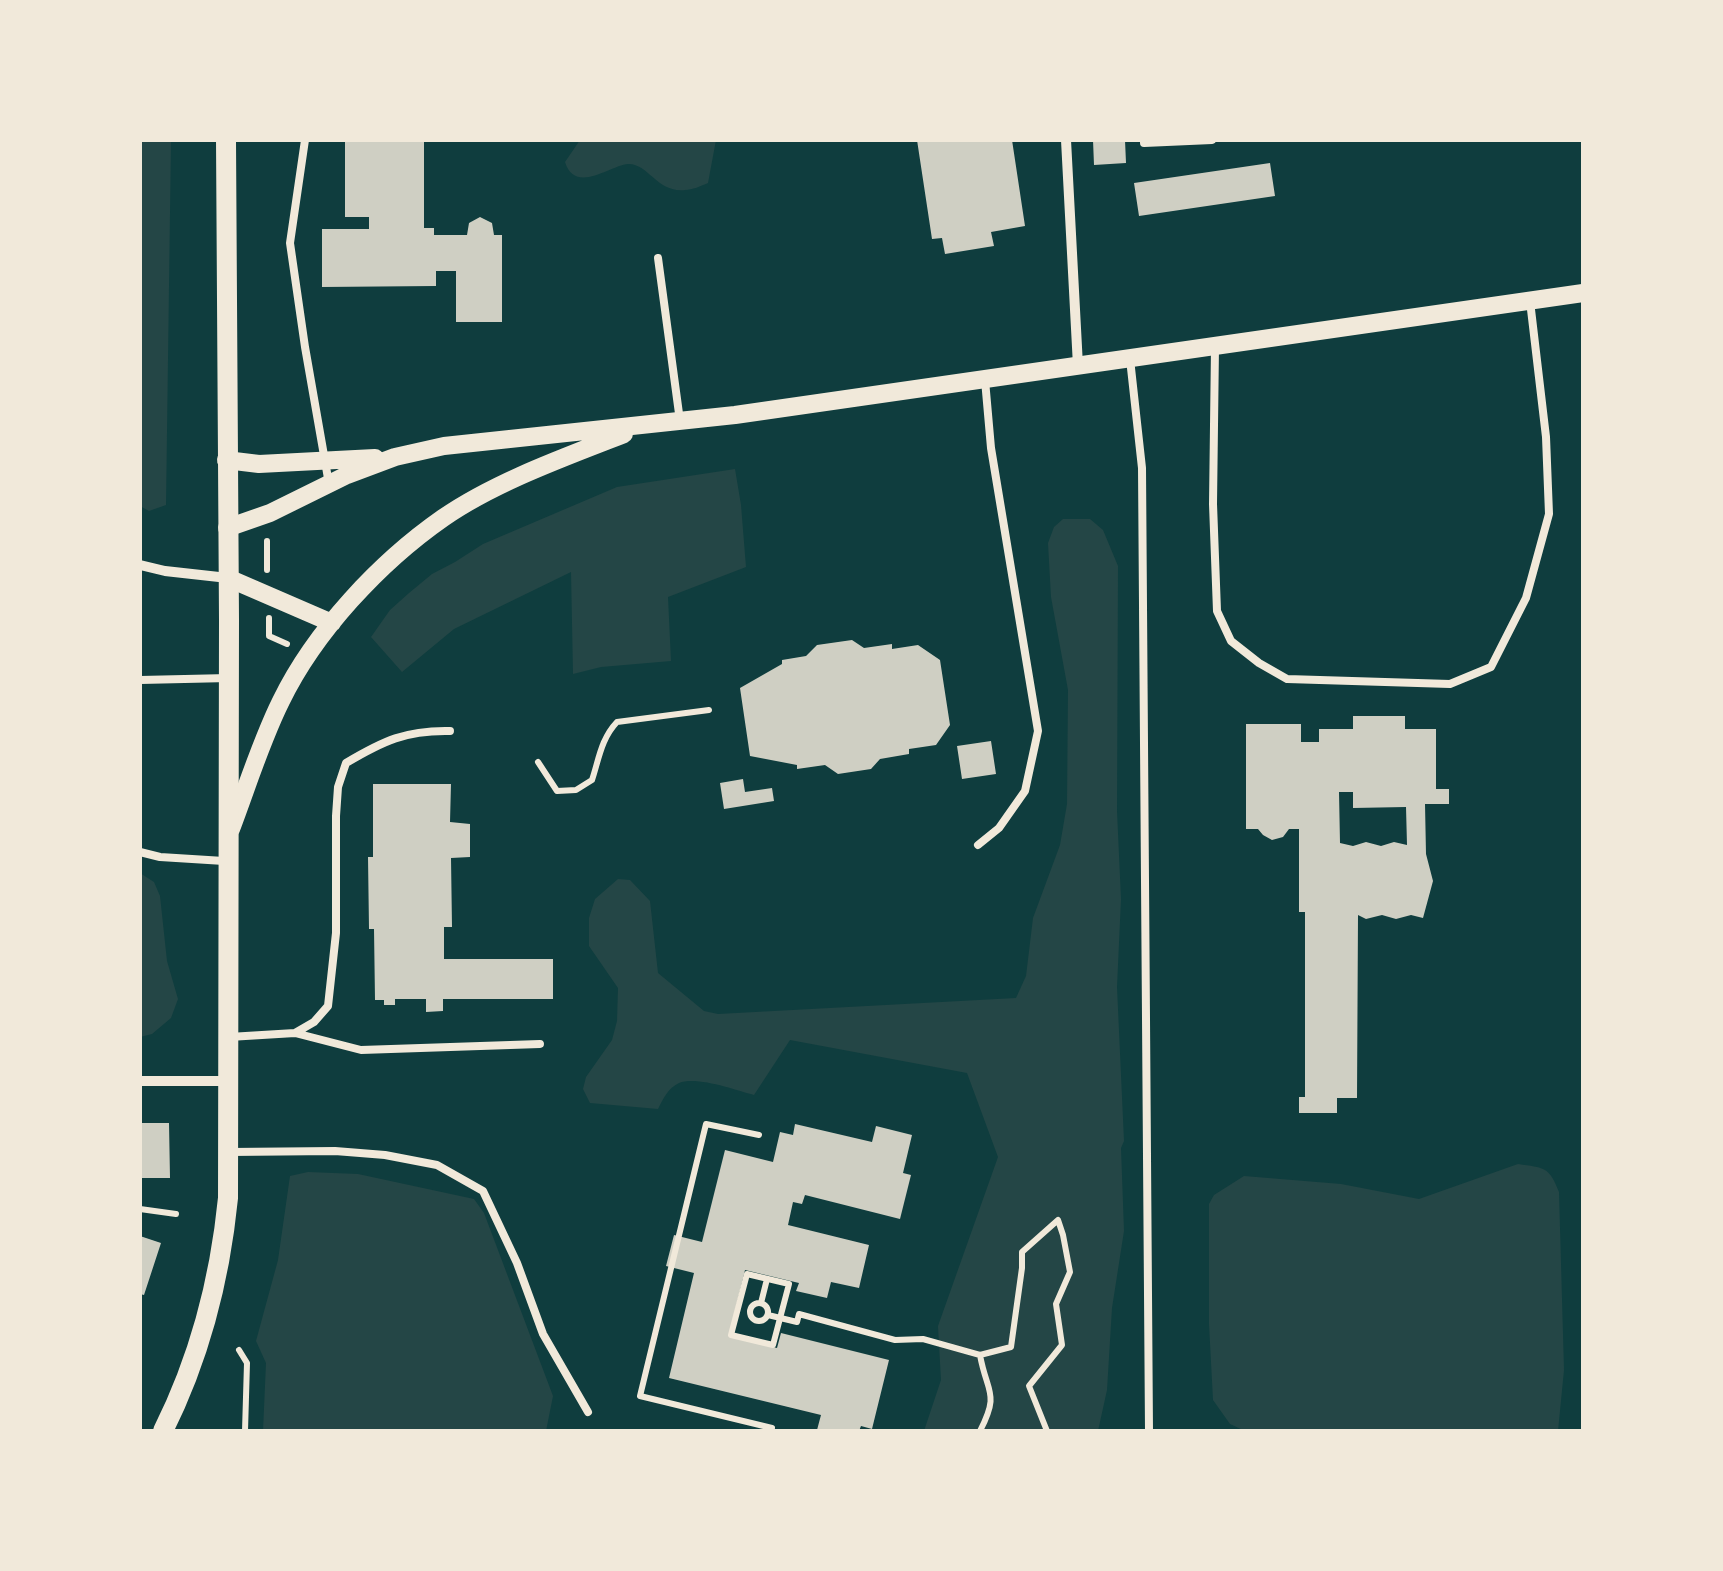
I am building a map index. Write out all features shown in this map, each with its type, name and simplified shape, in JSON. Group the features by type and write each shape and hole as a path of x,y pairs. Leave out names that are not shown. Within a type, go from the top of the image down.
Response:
{"main road":[{"path":"163,1431 190,1369 210,1300 226,1210 229,1152 226,140"}],"street":[{"path":"1066,140 1078,366"},
{"path":"226,460 259,464 395,457 444,446 680,421 985,380 1583,293"},
{"path":"229,834 281,700 332,623 383,568 443,518 535,469 647,424"},
{"path":"227,528 395,457"},
{"path":"140,565 228,578 332,623"},
{"path":"140,1081 229,1081"}],"lane":[{"path":"305,140 290,243 329,484"},
{"path":"1144,140 1212,140"},
{"path":"658,258 680,421"},
{"path":"1214,347 1217,611 1232,641 1259,664 1287,679 1450,684 1491,667 1526,598 1549,514 1546,437 1530,301"},
{"path":"1130,359 1142,468 1148,1431"},
{"path":"978,845 1000,828 1024,791 1038,731 991,448 985,380"},
{"path":"140,680 229,678"},
{"path":"295,1033 314,1022 328,1006 336,932 338,787 346,763 407,734 450,731"},
{"path":"140,852 229,861"},
{"path":"229,1036 295,1033 361,1050 540,1044"},
{"path":"229,1152 334,1151 385,1155 437,1165 483,1191 517,1263 542,1334 588,1412"}],"path":[{"path":"268,541 268,578"},
{"path":"269,612 269,636 292,646"},
{"path":"538,762 557,792 576,790 592,780 599,750 617,722 709,710"},
{"path":"759,1134 706,1124 640,1396 772,1428 771,1431"},
{"path":"140,1209 176,1214"},
{"path":"768,1314 798,1322 799,1314 895,1340 923,1339 980,1355 1012,1347 1022,1252 1058,1220 1070,1272 1056,1304 1062,1345 1029,1386 1047,1431"},
{"path":"747,1274 789,1284 774,1345 731,1334 737,1306 747,1274"},
{"path":"762,1304 768,1279"},
{"path":"762,1304 768,1314 764,1320 756,1321 750,1310 762,1304"},
{"path":"737,1306 750,1310"},
{"path":"239,1350 247,1363 245,1431"},
{"path":"980,1355 992,1397 991,1409 980,1431"}],"shaded area":[{"path":"140,140 171,140 166,505 149,511 140,506"},
{"path":"580,140 716,140 708,183 675,190 628,164 594,176 577,176 565,162"},
{"path":"735,469 746,567 668,597 671,661 601,667 573,674 571,572 454,629 402,672 371,637 390,610 409,593 432,574 483,544 617,487"},
{"path":"1063,519 1090,519 1103,530 1118,566 1117,811 1121,899 1117,987 1124,1231 1112,1308 1107,1390 1098,1431 924,1431 941,1380 938,1326 998,1157 967,1073 790,1040 754,1095 687,1081 672,1088 658,1109 590,1103 583,1089 586,1077 612,1040 618,988 589,946 589,918 595,899 618,879 630,880 650,901 658,973 704,1011 718,1014 1016,998 1026,976 1033,918 1060,845 1067,804 1068,690 1051,597 1048,543 1054,527"},
{"path":"140,873 154,882 160,896 167,961 178,999 171,1018 152,1034 140,1037"},
{"path":"1518,1164 1545,1170 1559,1192 1564,1370 1558,1431 1245,1431 1230,1424 1213,1400 1209,1204 1214,1195 1244,1176 1341,1184 1419,1199"},
{"path":"308,1172 358,1174 474,1199 484,1213 553,1396 546,1431 263,1431 266,1363 256,1341 278,1260 290,1176"}],"building":[{"path":"345,140 424,140 424,228 434,228 434,235 467,235 469,223 480,217 492,223 494,235 502,235 502,322 456,322 456,271 436,271 436,286 322,287 322,229 369,229 369,217 345,217"},
{"path":"917,140 1012,140 1025,226 991,232 994,246 945,254 942,238 932,239"},
{"path":"1093,140 1125,140 1126,163 1094,165"},
{"path":"1270,163 1275,196 1139,216 1134,183"},
{"path":"852,640 864,648 918,645 940,660 950,725 936,745 880,759 871,769 838,774 825,765 797,769 797,765 750,756 740,688 782,664 782,660 806,656 817,645"},
{"path":"1353,716 1405,716 1405,729 1436,729 1436,789 1449,789 1449,804 1425,804 1426,854 1433,881 1423,918 1382,915 1366,919 1358,915 1357,1098 1337,1098 1337,1113 1299,1113 1299,1097 1305,1097 1305,912 1299,912 1299,829 1289,829 1283,837 1272,840 1258,829 1246,829 1246,724 1301,724 1301,742 1319,742 1319,729 1353,729","holes":["1339,792 1353,792 1353,808 1406,807 1407,845 1340,843"]},
{"path":"991,741 996,774 962,779 957,746"},
{"path":"743,779 745,792 772,788 774,801 724,809 720,783"},
{"path":"373,784 451,784 450,822 470,824 470,857 451,858 452,927 444,927 444,959 553,959 553,999 443,999 443,1011 426,1012 426,999 395,999 395,1005 375,1000 368,857 373,857"},
{"path":"140,1123 169,1123 170,1178 140,1178"},
{"path":"795,1124 872,1142 876,1126 912,1135 903,1173 911,1175 900,1219 805,1195 802,1204 793,1202 788,1225 869,1245 859,1288 831,1282 827,1298 796,1291 799,1283 745,1270 729,1336 777,1348 781,1333 889,1360 872,1429 861,1426 859,1431 817,1430 821,1415 669,1378 694,1273 666,1266 674,1235 702,1242 725,1150 773,1162 780,1132 793,1135"},
{"path":"140,1236 161,1243 144,1295 140,1294"}]}
